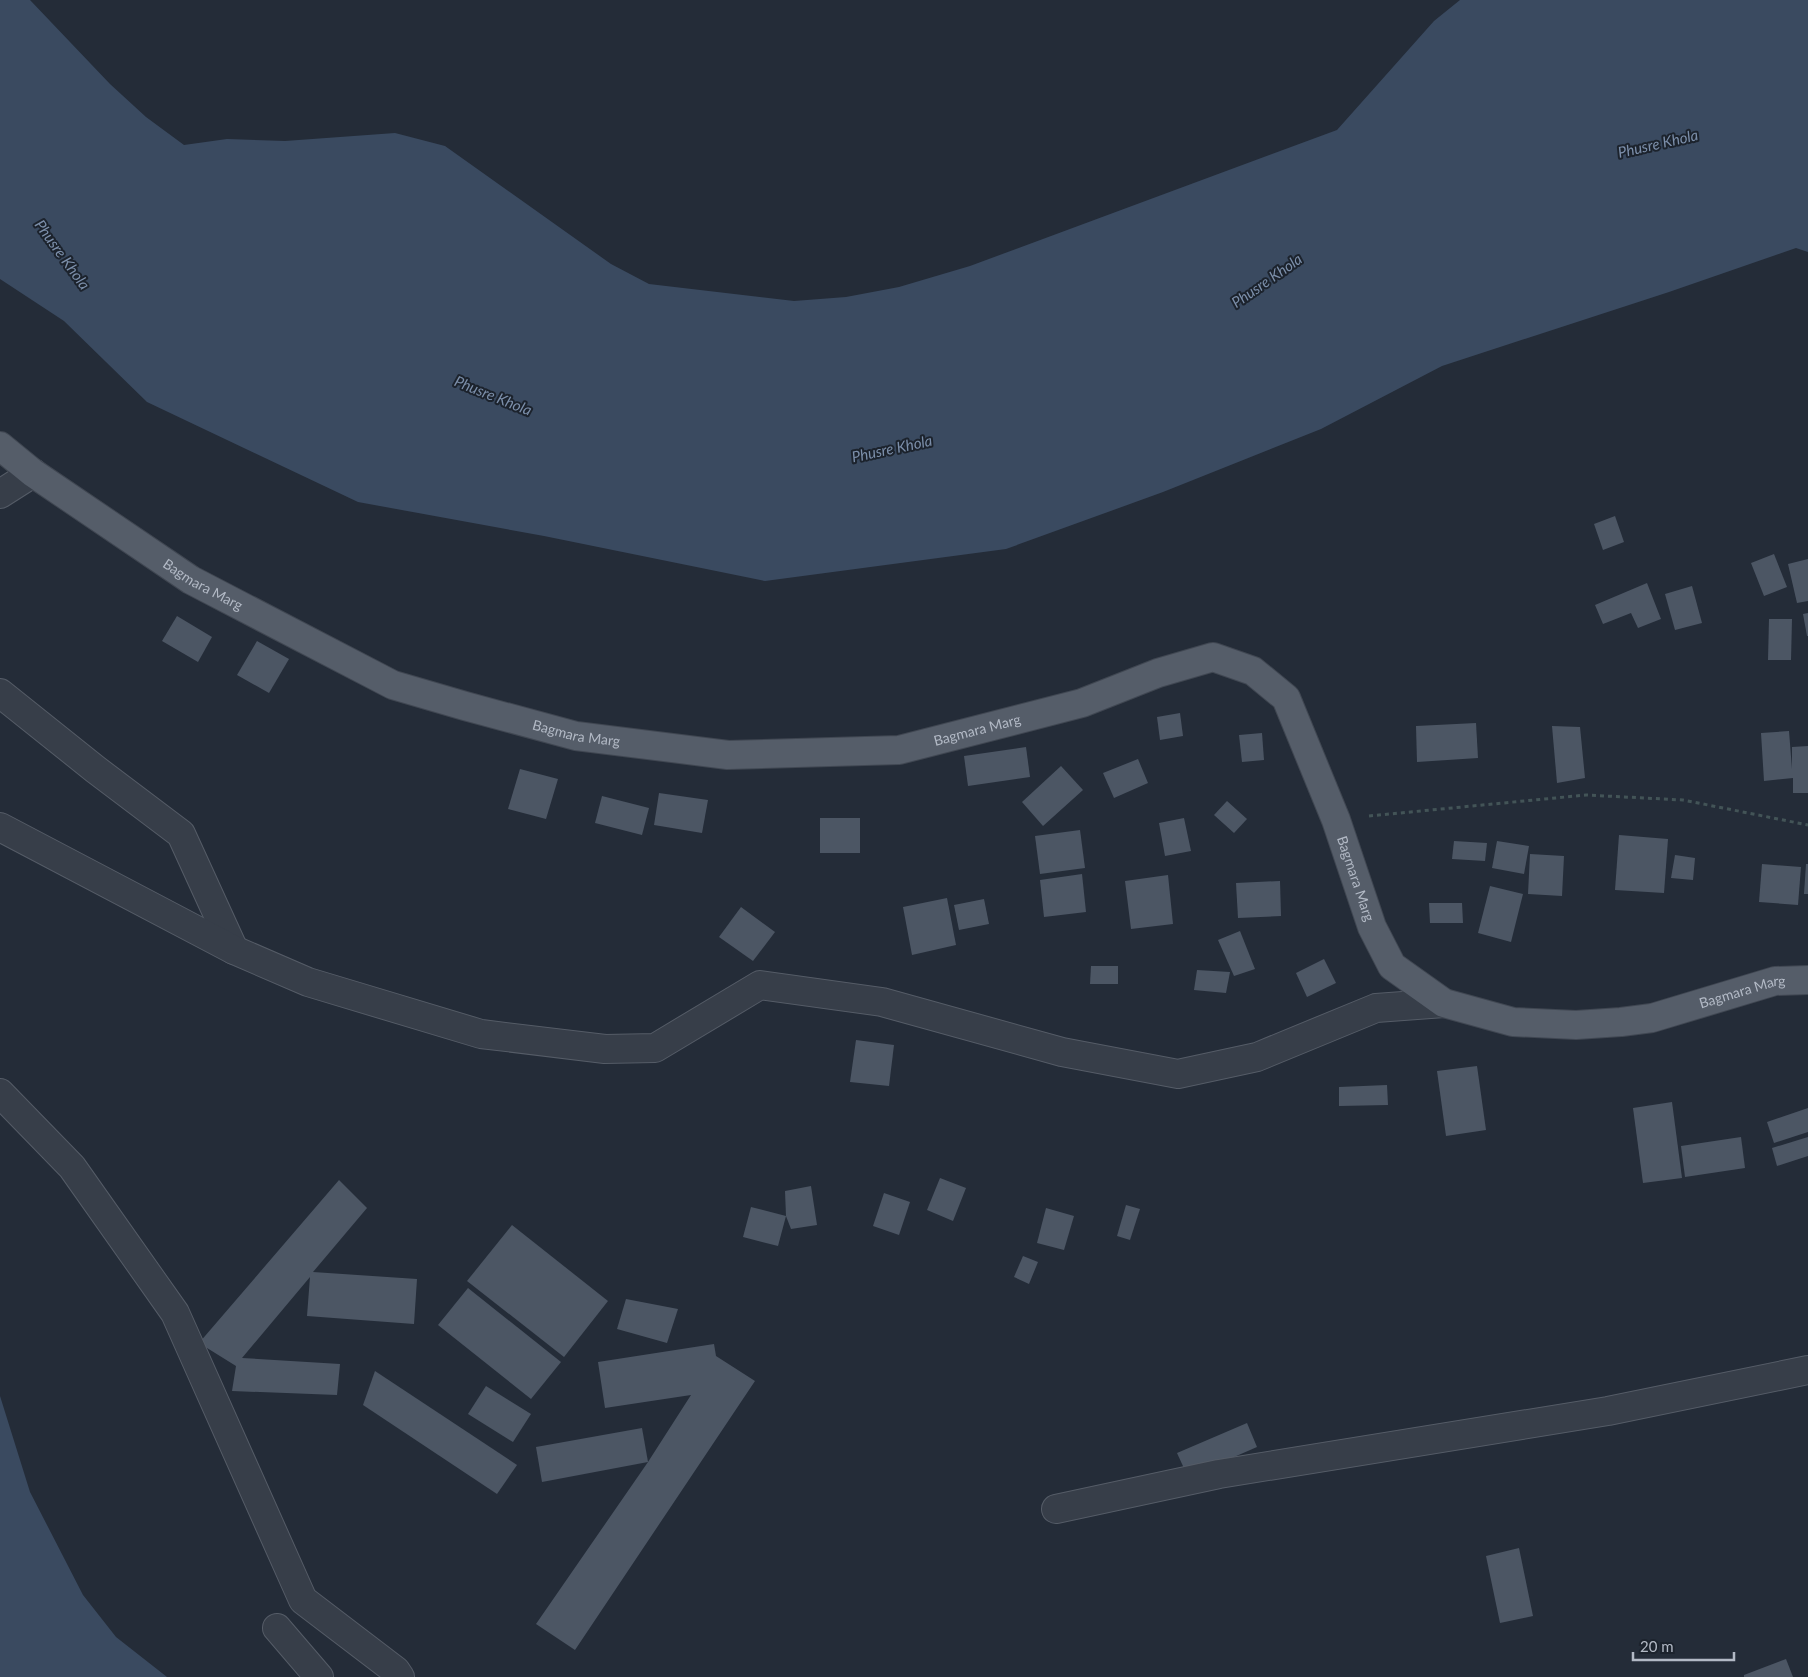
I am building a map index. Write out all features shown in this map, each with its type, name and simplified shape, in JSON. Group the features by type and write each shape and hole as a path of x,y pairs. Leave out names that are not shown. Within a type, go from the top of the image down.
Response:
{"main road":[{"name":"Bagmara Marg","path":"0,446 33,473 191,580 393,685 576,736 728,755 899,750 1082,703 1158,673 1214,657 1253,671 1286,698 1336,820 1372,927 1392,966 1444,1003 1513,1022 1576,1025 1652,1018 1775,981 1808,980"}],"street":[{"path":"0,494 33,473"},
{"path":"0,694 94,769 181,834 234,950"},
{"path":"0,827 234,950 308,982 481,1034 605,1050 655,1048 760,985 882,1002 1062,1052 1178,1074 1257,1057 1376,1008 1444,1003"},
{"path":"0,1093 72,1167 175,1313 303,1600 396,1671 400,1677"},
{"path":"1056,1509 1219,1474 1608,1411 1808,1370"},
{"path":"277,1628 319,1677"}],"path":[{"path":"1336,820 1586,795 1683,800 1808,825"}],"water":[{"name":"Phusre Khola","path":"0,0 30,0 110,84 146,117 184,145 227,139 285,141 395,133 445,146 611,264 649,284 794,301 846,297 899,287 970,266 1337,130 1434,21 1460,0 1808,0 1808,252 1796,248 1669,292 1442,366 1321,429 1163,492 1006,549 765,581 544,536 358,502 147,402 64,321 0,279"},
{"path":"0,1396 30,1492 83,1595 116,1637 167,1677 0,1677"}],"building":[{"path":"1615,516 1624,542 1603,550 1594,524"},
{"path":"1774,554 1787,587 1764,596 1751,563"},
{"path":"1808,559 1808,601 1797,603 1788,564"},
{"path":"1647,583 1661,619 1638,628 1631,613 1603,624 1595,605"},
{"path":"1692,586 1702,623 1675,630 1665,594"},
{"path":"1808,613 1808,636 1807,636 1803,614"},
{"path":"177,616 212,637 198,662 162,641"},
{"path":"1769,619 1792,619 1791,660 1768,660"},
{"path":"257,641 289,659 269,693 237,675"},
{"path":"1180,713 1183,736 1160,740 1157,717"},
{"path":"1476,723 1478,758 1417,762 1416,726"},
{"path":"1552,726 1580,727 1585,778 1557,783"},
{"path":"1789,731 1792,769 1792,747 1808,746 1808,793 1793,793 1793,778 1764,781 1761,733"},
{"path":"1262,733 1264,760 1242,762 1239,735"},
{"path":"1026,747 1030,777 968,786 964,756"},
{"path":"1138,759 1148,783 1114,798 1103,773"},
{"path":"1061,766 1083,790 1043,826 1022,802"},
{"path":"520,769 558,779 546,819 508,809"},
{"path":"659,793 708,800 702,833 654,825"},
{"path":"602,796 649,808 642,835 595,823"},
{"path":"1227,801 1247,819 1234,833 1214,815"},
{"path":"820,818 860,818 860,853 820,853"},
{"path":"1184,818 1191,851 1165,856 1159,823"},
{"path":"1080,830 1085,868 1040,874 1035,836"},
{"path":"1619,835 1668,839 1664,893 1615,890"},
{"path":"1454,841 1487,843 1485,861 1452,859"},
{"path":"1497,841 1529,846 1524,874 1492,868"},
{"path":"1530,854 1564,856 1562,896 1528,894"},
{"path":"1675,855 1695,858 1693,880 1671,878"},
{"path":"1762,864 1801,867 1798,905 1759,902"},
{"path":"1806,864 1808,864 1808,894 1804,894"},
{"path":"1082,874 1086,912 1044,917 1040,880"},
{"path":"1168,875 1173,924 1131,929 1125,881"},
{"path":"1280,881 1281,916 1238,918 1236,883"},
{"path":"1490,886 1523,894 1511,942 1478,933"},
{"path":"947,898 956,945 912,955 903,907"},
{"path":"984,899 989,924 959,930 954,905"},
{"path":"1429,903 1462,903 1463,923 1430,923"},
{"path":"741,907 775,932 753,961 719,937"},
{"path":"1240,931 1255,969 1234,976 1218,940"},
{"path":"1324,959 1336,983 1307,997 1296,973"},
{"path":"1091,966 1118,966 1118,984 1090,984"},
{"path":"1197,970 1230,972 1226,993 1194,990"},
{"path":"856,1040 894,1045 889,1086 850,1082"},
{"path":"1477,1066 1486,1130 1446,1136 1437,1071"},
{"path":"1387,1085 1388,1105 1339,1106 1339,1087"},
{"path":"1672,1102 1682,1178 1643,1183 1633,1108"},
{"path":"1808,1108 1808,1132 1774,1143 1767,1122"},
{"path":"1741,1137 1745,1168 1685,1177 1681,1146"},
{"path":"1808,1137 1808,1156 1777,1166 1772,1148"},
{"path":"940,1178 966,1188 953,1221 927,1210"},
{"path":"339,1180 367,1208 313,1272 417,1279 414,1324 307,1316 310,1277 242,1358 340,1364 337,1395 232,1391 236,1366 199,1343"},
{"path":"811,1186 817,1225 791,1229 786,1216 785,1191"},
{"path":"884,1193 910,1202 899,1235 873,1226"},
{"path":"1126,1205 1140,1209 1130,1240 1117,1236"},
{"path":"751,1207 786,1216 778,1246 743,1237"},
{"path":"1046,1208 1074,1216 1064,1250 1037,1243"},
{"path":"512,1225 608,1301 564,1357 467,1281"},
{"path":"1023,1256 1038,1262 1029,1284 1014,1277"},
{"path":"468,1288 561,1362 531,1399 438,1325"},
{"path":"626,1299 678,1309 667,1343 617,1329"},
{"path":"714,1344 716,1356 755,1381 575,1650 536,1624 648,1462 691,1395 605,1408 598,1362"},
{"path":"375,1371 517,1465 497,1494 363,1405"},
{"path":"486,1386 531,1414 513,1442 468,1414"},
{"path":"1247,1423 1257,1447 1188,1477 1177,1453"},
{"path":"642,1428 648,1462 542,1482 536,1447"},
{"path":"1519,1548 1533,1616 1500,1623 1486,1556"},
{"path":"1786,1659 1793,1677 1744,1677 1744,1675"}]}
